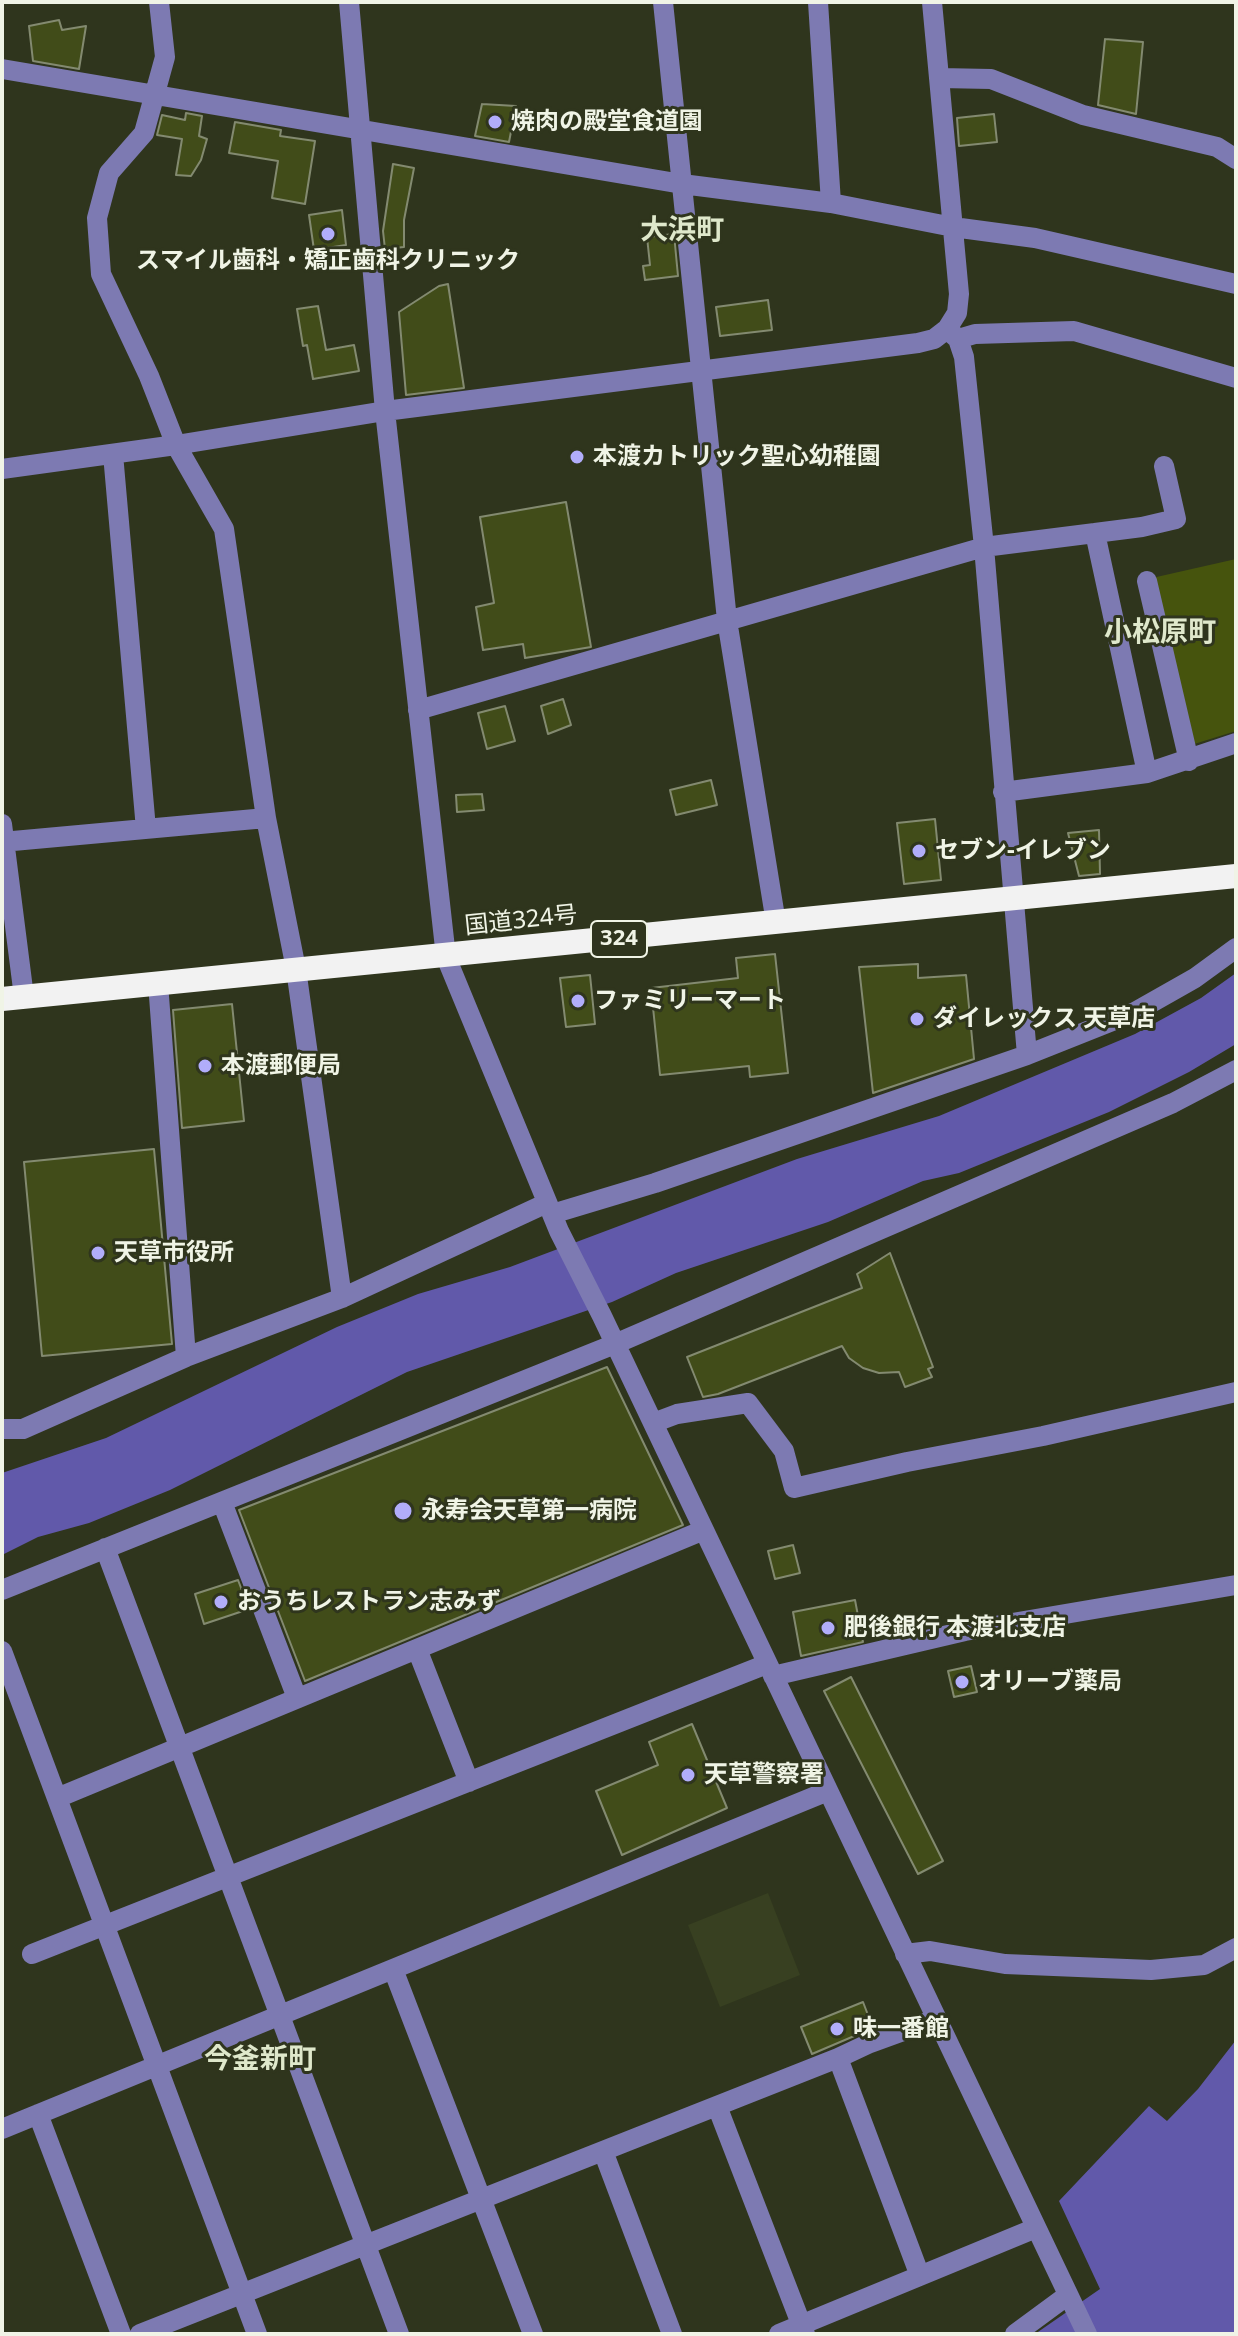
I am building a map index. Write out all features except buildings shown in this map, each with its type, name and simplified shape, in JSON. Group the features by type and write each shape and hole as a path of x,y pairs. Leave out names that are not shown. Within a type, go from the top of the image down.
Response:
{"highway":[{"name":"国道324号","path":"13,998 1236,876"}],"street":[{"path":"159,2 165,57 144,133 109,173 97,218 101,274 149,376 176,445 224,529 266,818 296,969 342,1298"},
{"path":"349,2 385,411 446,957 552,1216 1087,2334"},
{"path":"663,2 727,620 776,923"},
{"path":"818,2 831,203"},
{"path":"932,2 959,294 953,334 964,357 984,547 1027,1055"},
{"path":"2,69 682,184 831,203 953,227 1035,238 1236,284"},
{"path":"940,78 991,79 1083,115 1217,147 1236,159"},
{"path":"2,469 385,411 918,343 953,334 1074,331 1236,378"},
{"path":"113,454 146,829"},
{"path":"418,710 984,547 1142,527 1176,519 1164,466"},
{"path":"1095,533 1147,773"},
{"path":"1147,581 1189,761"},
{"path":"1003,792 1147,773 1236,743"},
{"path":"13,998 3,836 146,829 266,818"},
{"path":"2,1429 23,1429 186,1357 552,1216 1027,1055 1135,1012 1195,978 1236,948"},
{"path":"158,983 186,1357"},
{"path":"2,1590 615,1344 1158,1109 1236,1070"},
{"path":"653,1423 677,1414 748,1403 784,1451 794,1488 1236,1392"},
{"path":"222,1502 297,1698"},
{"path":"57,1798 704,1530"},
{"path":"105,1548 399,2334"},
{"path":"32,1954 469,1782 770,1670 965,1631 1236,1585"},
{"path":"417,1649 469,1782"},
{"path":"2,1651 257,2334"},
{"path":"2,2129 828,1791"},
{"path":"905,1954 930,1951 1005,1964 1151,1970 1204,1965 1236,1948"},
{"path":"393,1969 533,2334"},
{"path":"140,2334 936,2019"},
{"path":"838,2058 920,2276"},
{"path":"717,2106 803,2329"},
{"path":"38,2114 121,2334"},
{"path":"603,2151 672,2334"},
{"path":"779,2334 803,2329 1036,2228"},
{"path":"1015,2334 1070,2299"}],"shaded area":[{"path":"1236,973 1236,1044 1189,1072 1109,1112 959,1173 923,1181 828,1222 676,1273 612,1302 407,1372 170,1490 89,1523 38,1537 2,1555 2,1473 106,1438 337,1327 418,1294 510,1267 797,1159 939,1116 1135,1034 1201,998"},
{"path":"768,1893 800,1975 720,2007 688,1925"},
{"path":"1236,2040 1236,2334 1035,2334 1100,2289 1059,2201 1149,2106 1167,2121 1198,2089"}],"green space":[{"path":"1236,559 1236,731 1191,745 1152,578"}],"place":[{"name":"焼肉の殿堂食道園","path":"495,122"},
{"name":"スマイル歯科・矯正歯科クリニック","path":"328,234"},
{"name":"本渡カトリック聖心幼稚園","path":"577,457"},
{"name":"セブン-イレブン","path":"919,851"},
{"name":"ファミリーマート","path":"578,1001"},
{"name":"ダイレックス 天草店","path":"917,1019"},
{"name":"本渡郵便局","path":"205,1066"},
{"name":"天草市役所","path":"98,1253"},
{"name":"永寿会天草第一病院","path":"403,1511"},
{"name":"おうちレストラン志みず","path":"221,1602"},
{"name":"肥後銀行 本渡北支店","path":"828,1628"},
{"name":"オリーブ薬局","path":"962,1682"},
{"name":"天草警察署","path":"688,1775"},
{"name":"味一番館","path":"837,2029"}],"district":[{"name":"大浜町","path":"682,231"},
{"name":"小松原町","path":"1160,633"},
{"name":"今釜新町","path":"260,2060"}]}
